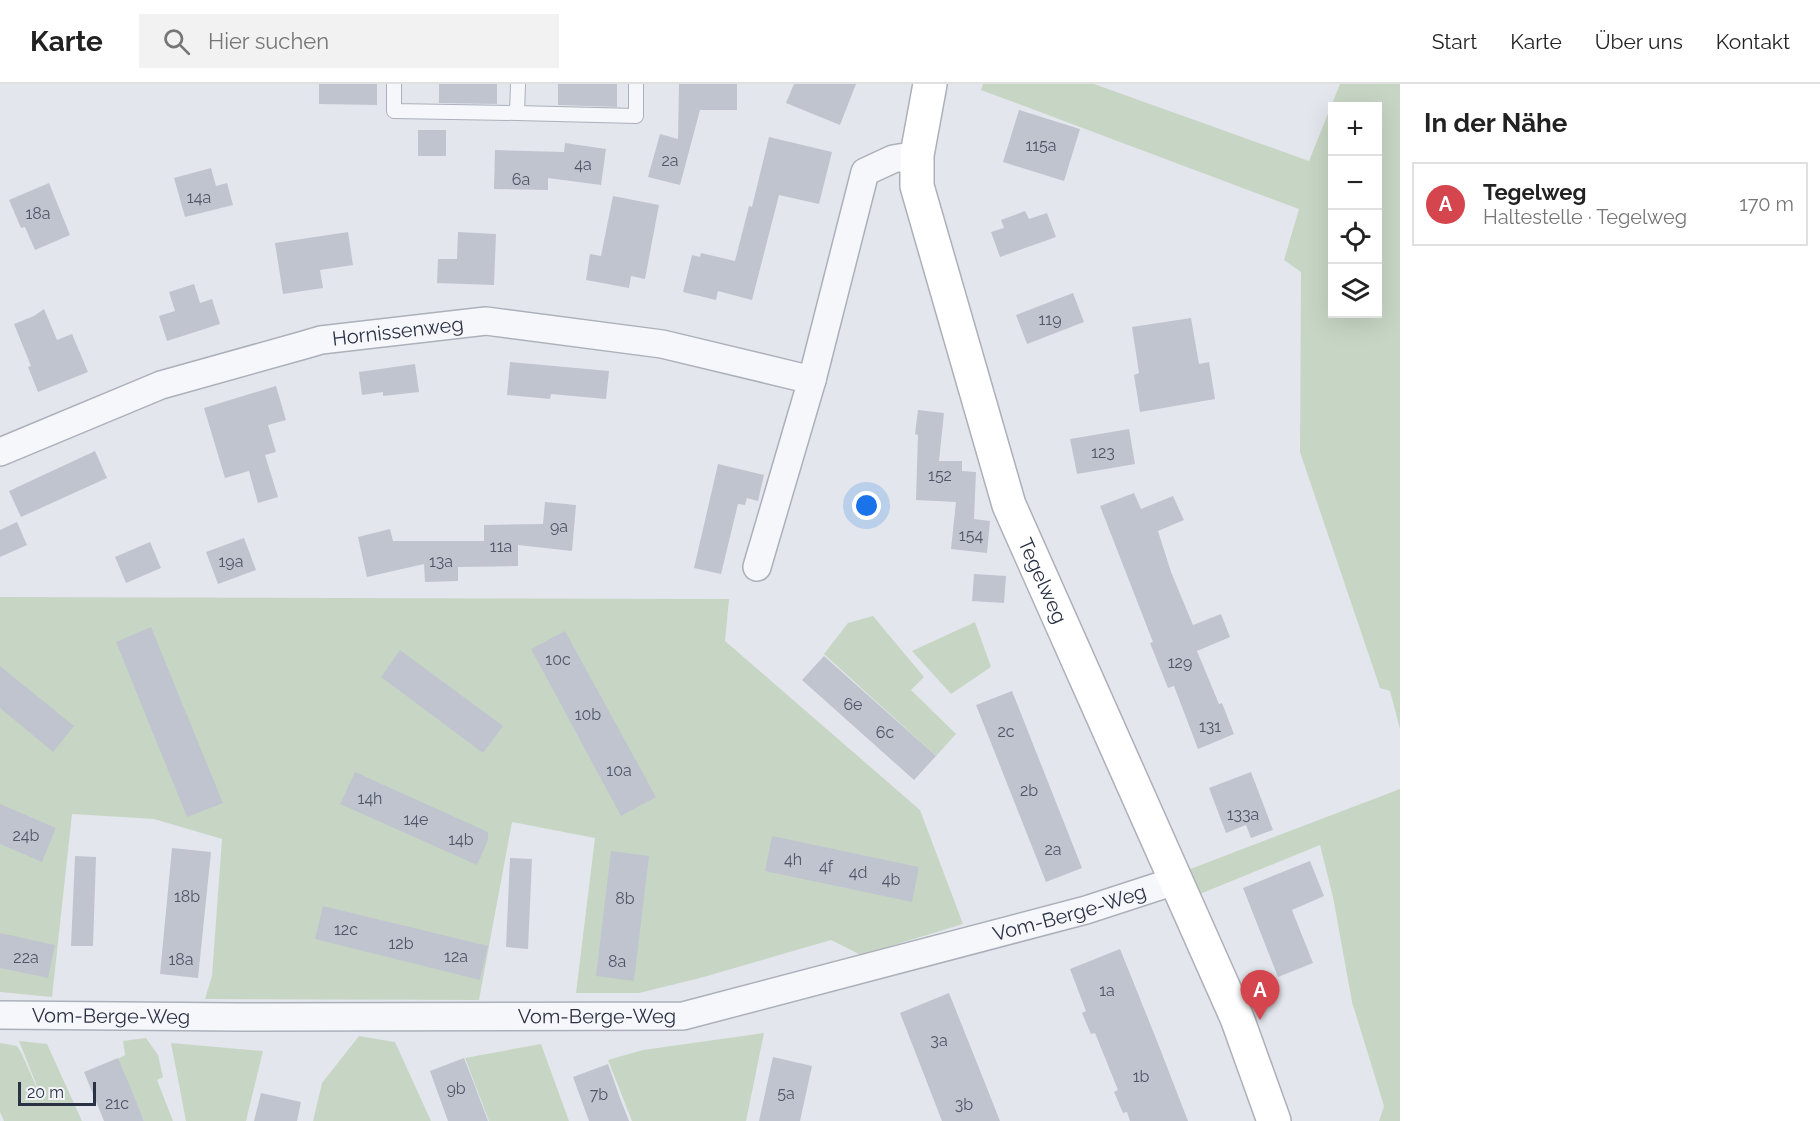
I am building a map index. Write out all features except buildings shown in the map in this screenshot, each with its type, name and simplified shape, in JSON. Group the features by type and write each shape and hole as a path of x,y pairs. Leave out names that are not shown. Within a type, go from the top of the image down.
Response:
{"street":[{"name":"Tegelweg","path":"930,84 917,155 917,186 1009,505 1237,1018 1274,1121"},
{"path":"757,567 812,380 865,172 893,159 917,155"},
{"name":"Hornissenweg","path":"0,452 160,385 321,340 486,321 662,344 812,380"},
{"name":"Vom-Berge-Weg","path":"0,1015 683,1016 1086,910 1175,881"}],"lane":[{"path":"394,84 394,111 636,116 636,84"},
{"path":"517,113 518,84"}],"green space":[{"path":"983,84 1094,84 1309,161 1328,114 1328,318 1382,318 1382,102 1333,102 1340,84 1400,84 1400,729 1390,691 1380,688 1300,452 1301,272 1284,260 1299,209 981,90"},
{"path":"0,597 729,599 725,641 920,810 963,924 861,955 831,940 639,993 576,993 595,838 512,822 479,1000 205,999 212,976 222,839 154,819 72,814 52,997 0,992"},
{"path":"873,616 924,677 911,690 956,734 936,756 824,654 848,623"},
{"path":"975,622 991,667 951,694 912,651"},
{"path":"1400,789 1400,1121 1379,1121 1384,1106 1352,1002 1333,897 1320,845 1195,896 1185,871"},
{"path":"764,1033 746,1121 632,1121 608,1060 643,1050"},
{"path":"359,1036 395,1042 431,1121 313,1121 322,1083"},
{"path":"146,1038 158,1055 163,1077 157,1080 173,1121 144,1121 118,1059 125,1055 123,1041"},
{"path":"19,1041 47,1044 82,1121 4,1121 0,1112 0,1043 17,1046 46,1109"},
{"path":"171,1043 263,1051 246,1121 186,1121"},
{"path":"541,1044 569,1121 489,1121 465,1058"}],"place":[{"name":"Tegelweg","path":"1260,1020"}]}
